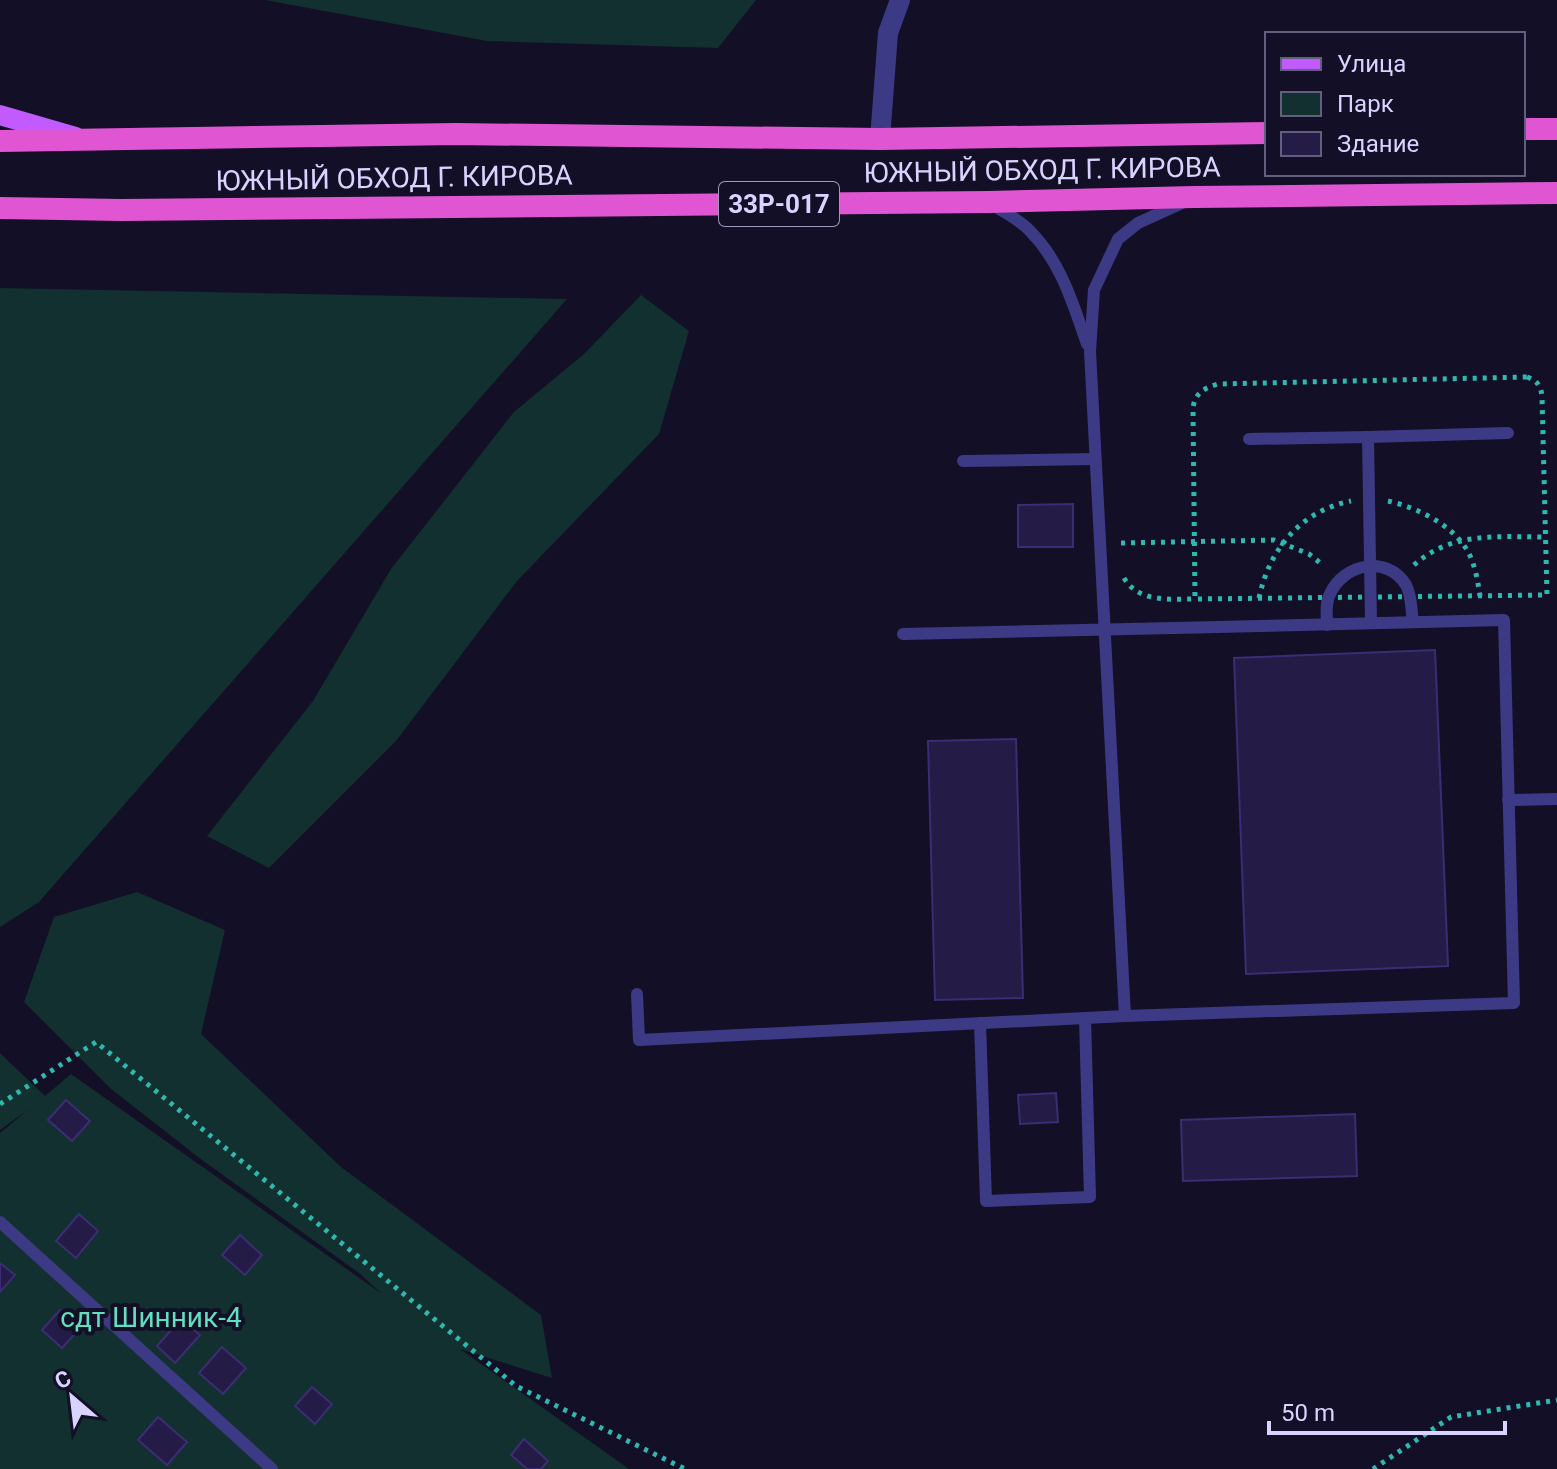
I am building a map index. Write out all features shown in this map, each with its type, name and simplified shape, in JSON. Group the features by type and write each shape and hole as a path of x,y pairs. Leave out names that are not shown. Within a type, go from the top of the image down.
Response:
{"highway":[{"path":"1525,129 1557,129"},
{"name":"ЮЖНЫЙ ОБХОД Г. КИРОВА","path":"0,141 456,134 880,139 1265,133"},
{"name":"ЮЖНЫЙ ОБХОД Г. КИРОВА","path":"0,208 121,210 989,202 1557,193"}],"main road":[{"path":"0,115 91,141"}],"street":[{"path":"880,139 888,33 900,0"}],"lane":[{"path":"1125,1016 1090,351 1094,290 1118,239 1138,223 1194,197"},
{"path":"989,202 1029,229 1052,258 1068,289 1090,351"},
{"path":"1249,439 1508,433"},
{"path":"1368,437 1371,623"},
{"path":"963,461 1095,459"},
{"path":"1327,625 1327,598 1338,581 1355,568 1370,566 1386,568 1401,579 1410,597 1413,622"},
{"path":"637,994 639,1040 1125,1016 1514,1003 1504,620 903,634"},
{"path":"1508,800 1557,799"},
{"path":"980,1023 986,1201 1090,1197 1085,1018"},
{"path":"0,1222 272,1469"}],"path":[{"path":"1401,579 1426,554 1447,543 1475,538 1546,537"},
{"path":"1120,557 1119,543 1274,540 1309,554 1338,581"},
{"path":"1121,572 1135,591 1147,596 1195,599"},
{"path":"0,1104 96,1042 516,1386 685,1469"},
{"path":"1373,1469 1451,1417 1557,1400"}],"green space":[{"path":"265,0 756,0 718,48 487,41"},
{"path":"0,288 567,299 39,902 0,927"},
{"path":"641,295 689,331 659,434 517,581 396,741 269,868 207,836 313,701 391,569 514,412 584,354"},
{"name":"сдт Шинник-4","path":"137,892 225,930 201,1034 341,1167 541,1315 552,1378 460,1349 629,1469 0,1469 0,1133 29,1109 0,1130 0,1053 45,1096 71,1074 382,1294 359,1273 202,1160 111,1089 24,1002 54,917"}],"building":[{"path":"1073,504 1073,547 1018,547 1018,505"},
{"path":"1435,650 1448,966 1246,974 1234,658"},
{"path":"1016,739 1023,998 935,1000 928,741"},
{"path":"1056,1093 1058,1122 1020,1124 1018,1095"},
{"path":"66,1100 90,1121 72,1141 48,1120"},
{"path":"1355,1114 1357,1176 1183,1181 1181,1120"},
{"path":"79,1214 98,1231 76,1258 56,1241"},
{"path":"240,1235 262,1255 245,1275 222,1255"},
{"path":"0,1263 15,1275 0,1292"},
{"path":"60,1310 80,1328 62,1348 42,1330"},
{"path":"181,1319 200,1335 175,1363 157,1346"},
{"path":"222,1347 246,1368 223,1394 199,1373"},
{"path":"312,1387 332,1404 315,1424 295,1406"},
{"path":"158,1417 187,1442 167,1465 138,1440"},
{"path":"524,1439 548,1461 541,1469 527,1469 511,1455"}]}
